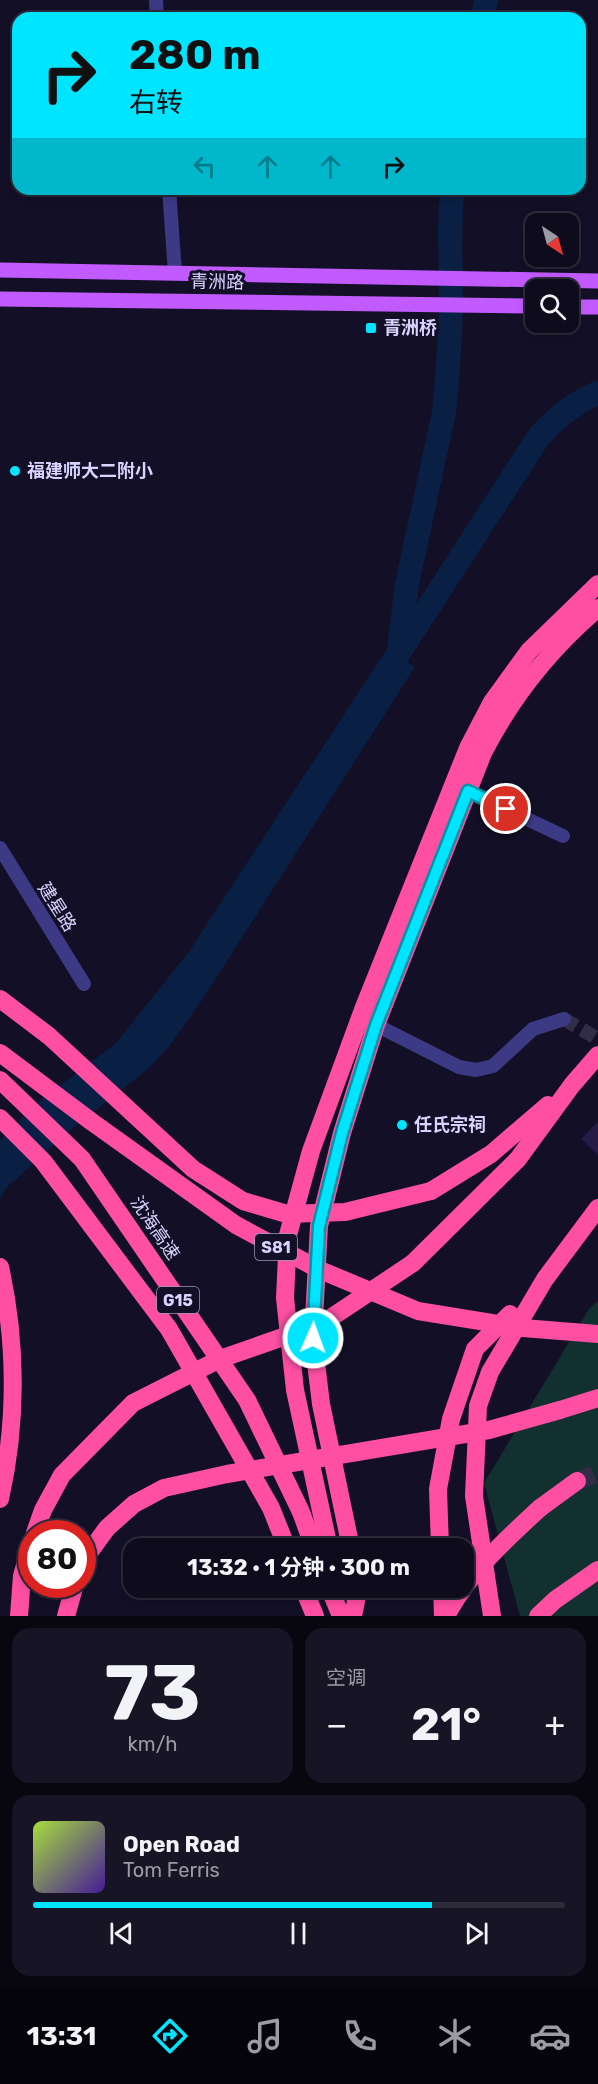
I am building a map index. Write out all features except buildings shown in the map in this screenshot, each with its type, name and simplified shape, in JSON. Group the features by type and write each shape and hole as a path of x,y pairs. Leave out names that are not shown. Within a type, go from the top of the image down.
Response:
{"highway":[{"path":"327,1538 295,1390 285,1298 288,1235 310,1151 364,1008 468,748 492,702 529,651 598,584"},
{"path":"349,1538 321,1404 313,1338 319,1226 342,1133 376,1025 483,753 499,722 535,673 571,633 598,608"},
{"path":"0,999 49,1036 193,1169 243,1201 287,1214 345,1212 431,1191 490,1155 572,1085"},
{"name":"S81","path":"0,1053 236,1225 320,1270 418,1311 523,1328 598,1334"},
{"path":"39,1520 62,1474 133,1403 220,1359 323,1323 413,1263 518,1158 572,1085 598,1055"},
{"name":"沈海高速","path":"0,1080 82,1159 247,1400 301,1512 310,1538"},
{"name":"G15","path":"0,1118 43,1161 169,1329 270,1508 283,1538"},
{"path":"492,1616 474,1496 478,1406 490,1372 545,1279 598,1208"},
{"path":"0,1267 12,1337 13,1378 8,1445 0,1499"},
{"path":"440,1538 438,1489 450,1419 475,1349 545,1279"},
{"path":"96,1543 107,1527 135,1504 164,1488 227,1474 489,1430 598,1398"},
{"path":"444,1616 490,1554 540,1508 577,1481"},
{"path":"538,1616 555,1600 598,1570"},
{"path":"19,1616 20,1598"},
{"path":"66,1616 71,1598"},
{"path":"308,1598 315,1616"},
{"path":"330,1616 333,1598"},
{"path":"335,1598 341,1616"},
{"path":"353,1616 356,1598"},
{"path":"443,1598 444,1616"}],"main road":[{"name":"青洲路","path":"0,270 598,281"},
{"path":"134,300 135,272"},
{"name":"青洲路","path":"0,299 525,306"},
{"path":"579,307 598,307"}],"street":[{"path":"169,195 175,273"},
{"path":"468,791 563,836"},
{"name":"建星路","path":"0,848 84,984"},
{"path":"376,1025 459,1067 476,1070 493,1066 533,1029 564,1019"}],"green space":[{"path":"598,1301 598,1616 520,1616 484,1483 589,1309"}],"water":[{"path":"387,649 415,667 202,1000 168,1048 148,1069 73,1128 5,1189 0,1200 0,1140 38,1102 116,1043 188,953"}],"waterway":[{"path":"484,12 486,0"},
{"path":"399,650 407,584 444,412 450,322 452,195"},
{"path":"380,682 540,435 567,411 598,393"}],"tunnel":[{"path":"564,1019 598,1039"},
{"path":"577,1481 598,1473"}],"place":[{"name":"青洲桥","path":"371,328"},
{"name":"福建师大二附小","path":"15,471"},
{"name":"任氏宗祠","path":"402,1125"}],"route":[{"path":"313,1338 319,1226 342,1133 376,1025 468,791 506,809"}]}
